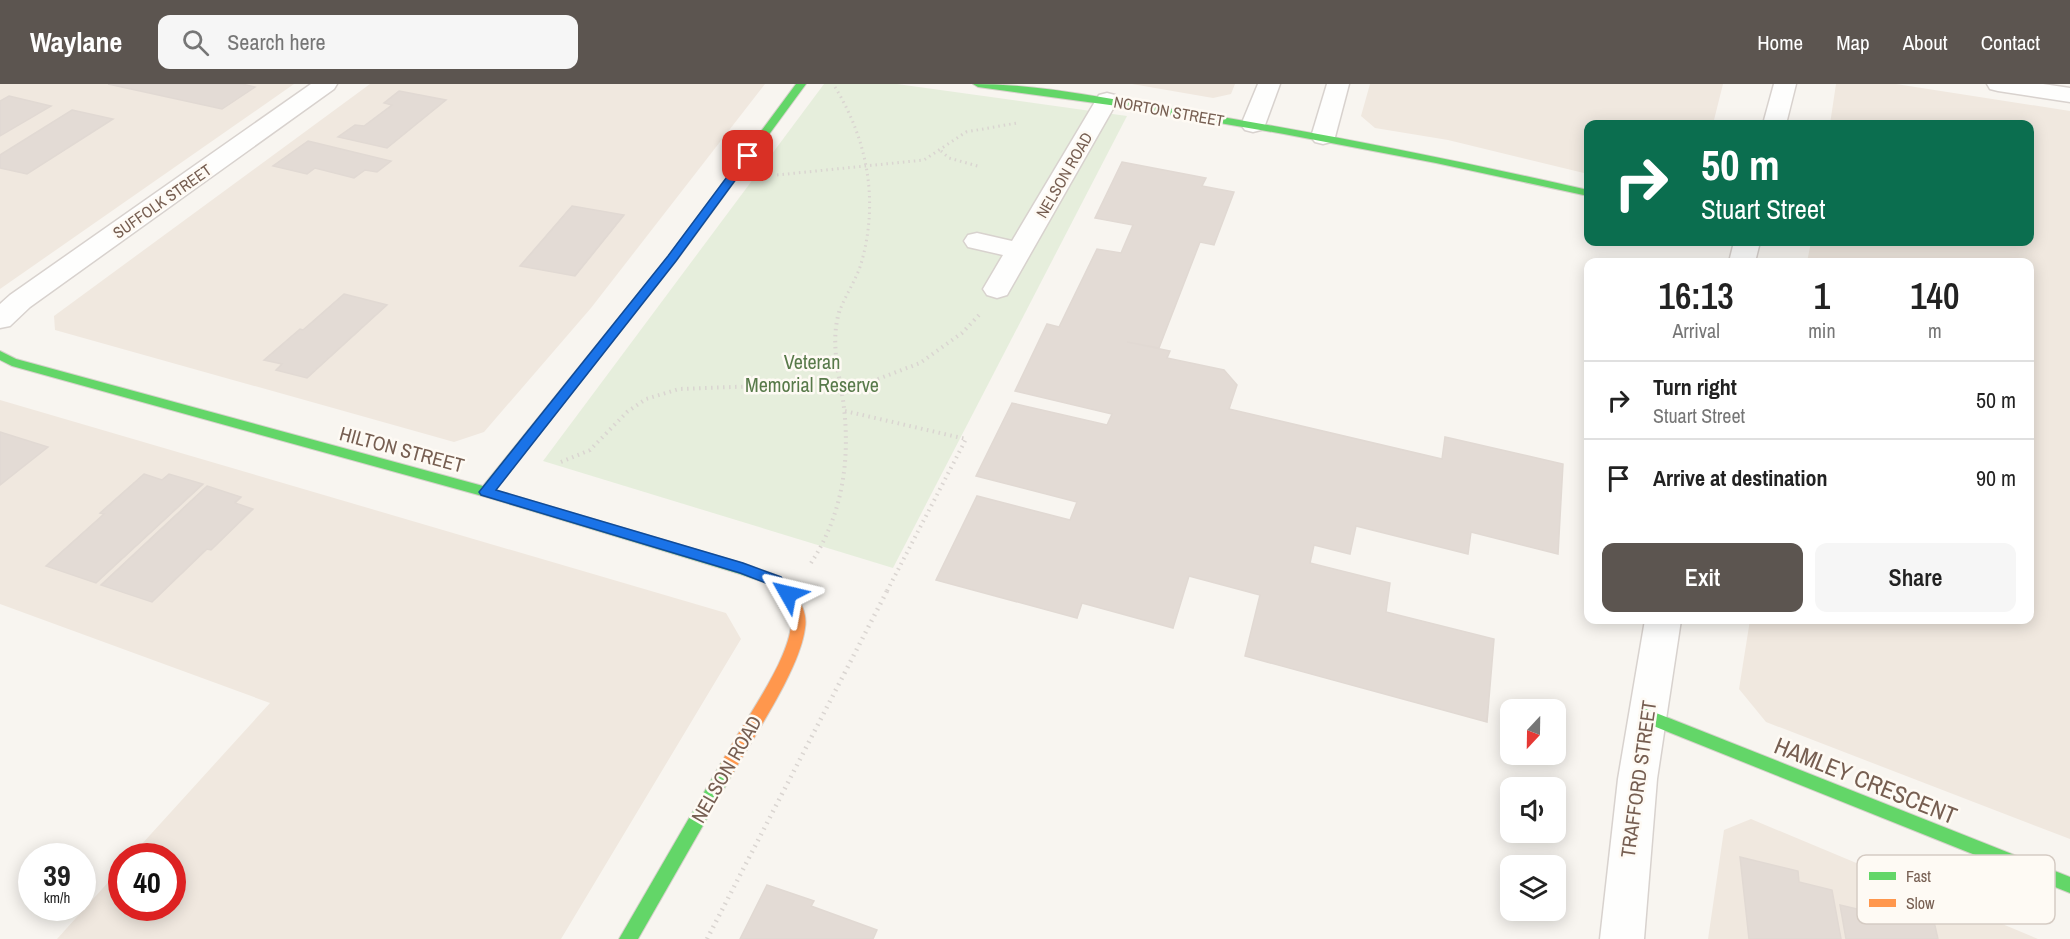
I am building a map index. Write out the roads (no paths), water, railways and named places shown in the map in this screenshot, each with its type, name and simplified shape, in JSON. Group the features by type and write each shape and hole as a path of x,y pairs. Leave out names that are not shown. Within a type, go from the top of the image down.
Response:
{"street":[{"name":"SUFFOLK STREET","path":"0,319 20,301 326,84"},
{"path":"486,492 672,259 801,84"},
{"name":"NORTON STREET","path":"978,84 1107,100 1323,137 1436,158 1584,192"},
{"name":"NORTON STREET","path":"1253,125 1269,84"},
{"path":"1323,137 1338,84"},
{"path":"1776,120 1785,84"},
{"path":"1998,84 2070,95"},
{"name":"NELSON ROAD","path":"998,289 1107,100"},
{"path":"977,241 1020,251"},
{"name":"HILTON STREET","path":"0,355 12,362 486,492 743,569 776,581 788,594"},
{"name":"NELSON ROAD","path":"628,939 776,683 794,645 799,616 788,594"},
{"name":"TRAFFORD STREET","path":"1622,939 1626,870 1646,716 1662,624"},
{"name":"HAMLEY CRESCENT","path":"1646,716 1995,855"},
{"name":"HAMLEY CRESCENT","path":"2055,879 2070,885"}],"park label":[{"name":"Veteran Memorial Reserve","path":"812,372"}]}
